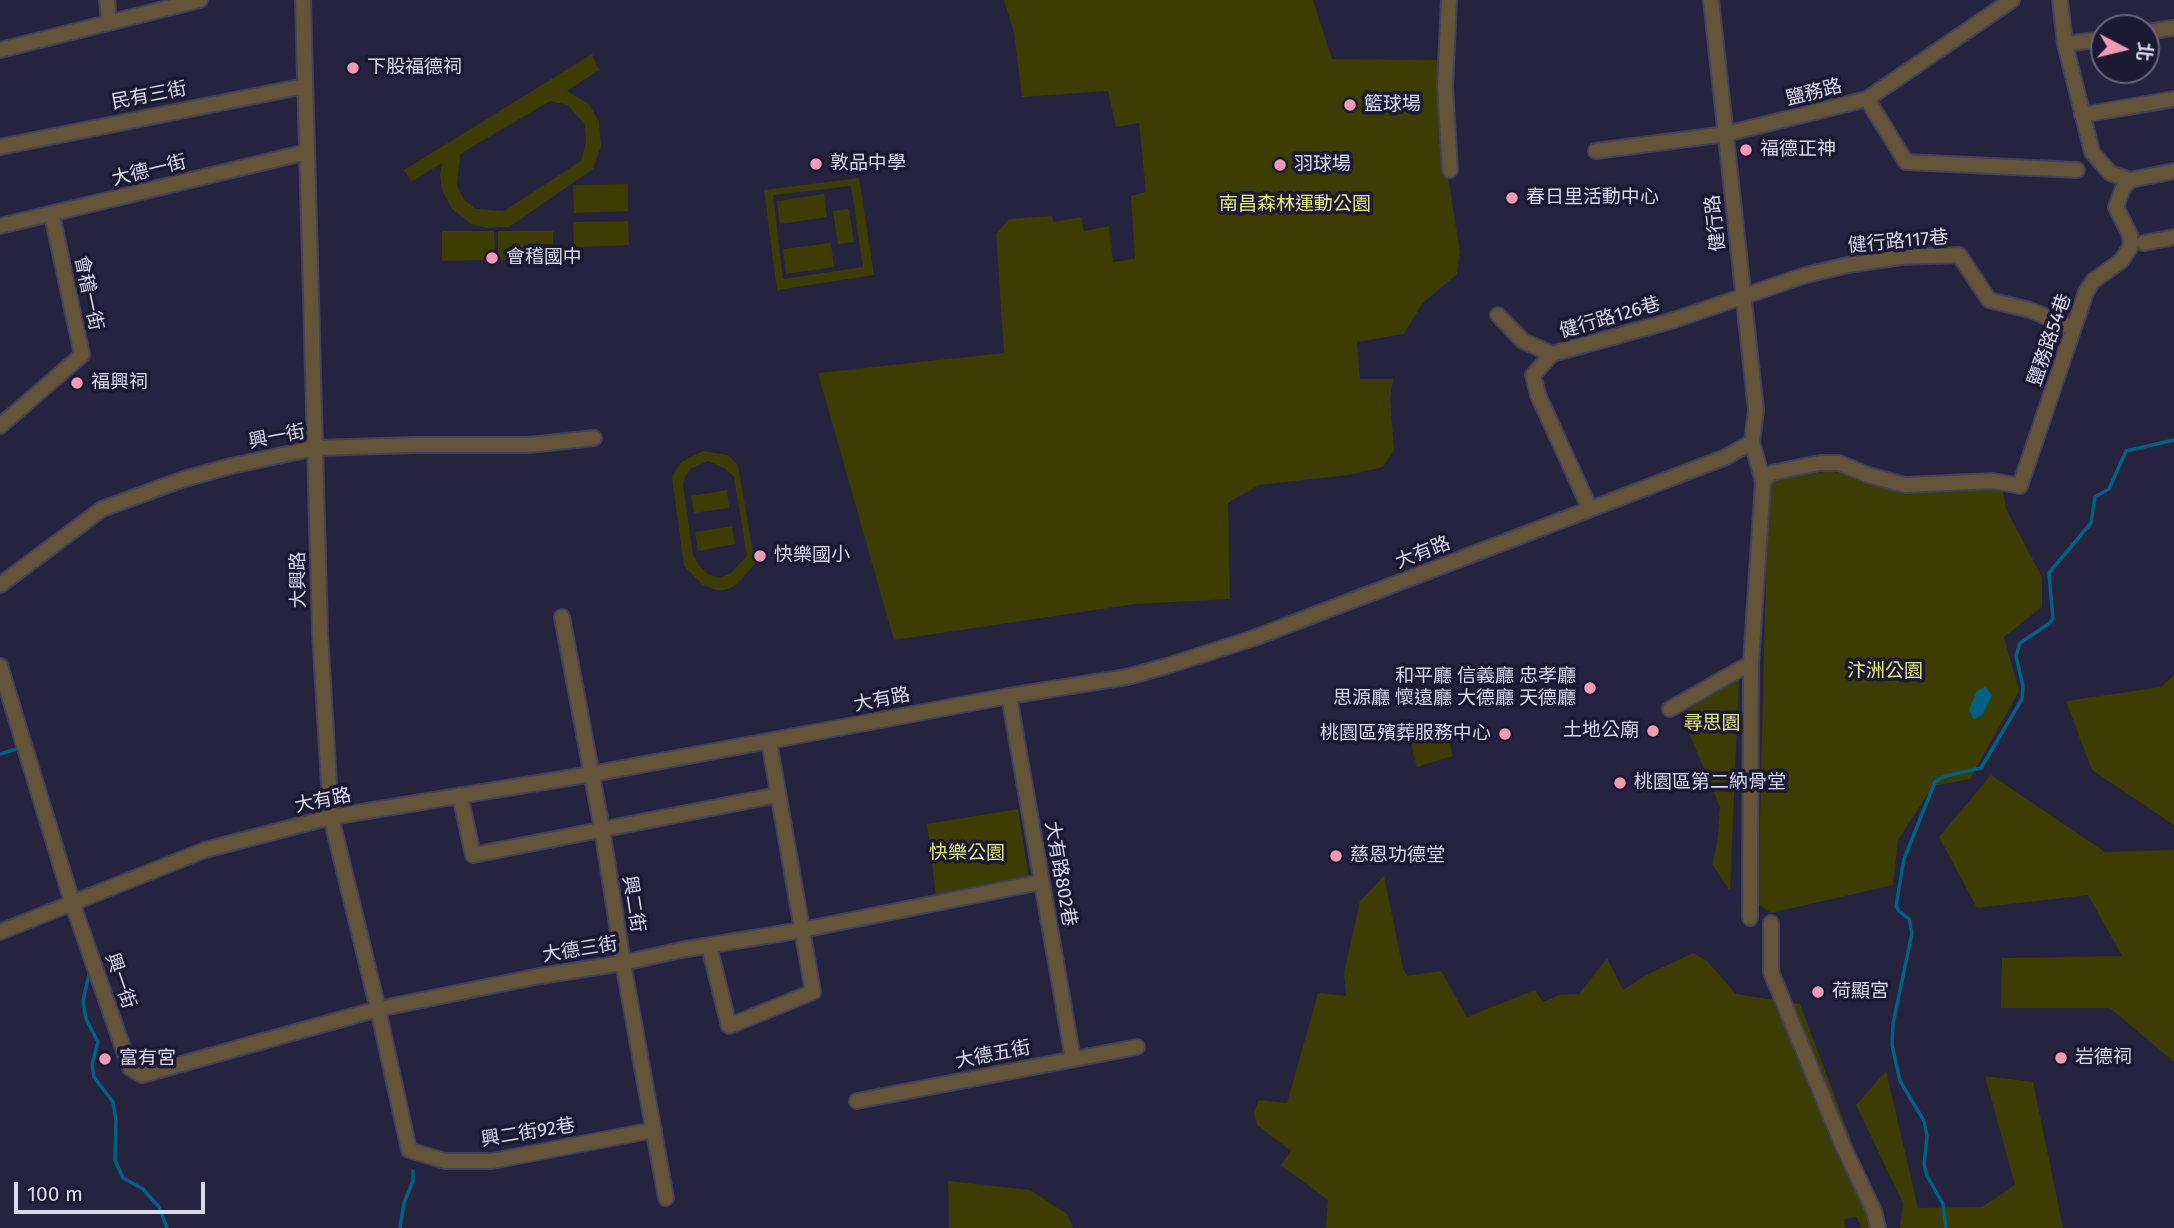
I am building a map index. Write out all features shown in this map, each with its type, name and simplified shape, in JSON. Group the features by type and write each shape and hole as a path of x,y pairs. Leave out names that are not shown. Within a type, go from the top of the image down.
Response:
{"street":[{"path":"107,0 109,23"},
{"path":"0,50 200,0"},
{"name":"大興路","path":"303,0 320,633 331,817 409,1150"},
{"path":"1450,0 1445,86 1450,170"},
{"name":"健行路","path":"1711,0 1756,410 1752,442"},
{"name":"鹽務路","path":"1596,151 1726,134 1867,99 2012,0"},
{"path":"2060,0 2065,44 2092,152 2110,173 2130,180 2174,171"},
{"path":"2065,44 2090,40"},
{"name":"民有三街","path":"0,147 305,86"},
{"path":"1867,99 1906,162 2077,170"},
{"path":"2082,115 2174,99"},
{"name":"大德一街","path":"0,226 307,152"},
{"name":"鹽務路54巷","path":"1763,482 1771,473 1820,463 1839,463 1868,475 1905,485 1993,481 2020,486 2086,292 2093,281 2121,261 2130,246 2130,235 2116,207 2123,188 2130,180"},
{"name":"會稽一街","path":"0,426 82,355 52,215"},
{"path":"2144,243 2174,237"},
{"name":"健行路117巷","path":"1743,296 1806,275 1848,265 1901,257 1959,255 1989,300 2029,310 2073,328"},
{"name":"健行路126巷","path":"1498,315 1523,341 1552,354 1674,320 1743,296"},
{"path":"1552,354 1533,375 1538,395 1590,509"},
{"name":"興一街","path":"0,585 102,509 231,466 315,449 415,445 528,445 594,438"},
{"path":"1750,918 1751,663 1763,482 1752,442"},
{"name":"大有路","path":"0,932 205,850 331,817 592,774 1009,696 1127,677 1167,666 1254,638 1726,457 1752,442"},
{"name":"興二街","path":"562,617 603,829 623,963 666,1198"},
{"path":"1670,709 1751,663"},
{"name":"興一街","path":"0,668 73,905 131,1068"},
{"name":"大有路802巷","path":"1009,696 1073,1059"},
{"path":"709,946 729,1026 813,992 769,741"},
{"path":"460,795 473,855 778,795"},
{"name":"大德三街","path":"131,1068 142,1075 378,1009 1041,882"},
{"path":"1771,923 1771,972 1843,1146 1874,1211 1878,1228"},
{"name":"大德五街","path":"857,1101 1137,1047"},
{"name":"興二街92巷","path":"409,1150 444,1161 492,1161 654,1130"}],"green space":[{"name":"南昌森林運動公園","path":"1004,0 1313,0 1332,59 1439,60 1441,133 1460,252 1457,274 1422,304 1404,334 1357,342 1360,379 1393,379 1390,399 1394,450 1383,467 1348,475 1259,485 1228,503 1230,599 1135,604 894,640 818,373 1004,353 996,234 1009,219 1052,216 1054,222 1081,217 1084,231 1109,226 1113,262 1135,259 1131,196 1146,192 1139,123 1116,127 1108,91 1022,97 1014,33"},
{"path":"592,54 599,70 567,91 589,104 599,122 601,146 593,169 509,227 487,228 471,224 452,209 442,190 442,163 411,182 404,170","holes":["550,101 568,105 585,125 586,142 581,161 504,211 476,209 464,200 457,185 460,154"]},
{"path":"859,178 874,275 777,290 764,190","holes":["851,186 863,267 783,279 773,195"]},
{"path":"628,184 628,211 574,213 573,185"},
{"path":"824,194 827,217 780,224 777,201"},
{"path":"849,209 854,242 838,244 833,211"},
{"path":"628,221 629,245 574,247 573,222"},
{"path":"442,231 494,231 495,260 442,261"},
{"path":"498,231 553,231 553,260 498,260"},
{"path":"831,243 834,267 786,274 783,249"},
{"path":"703,451 728,455 738,465 755,564 735,586 725,590 703,585 684,566 672,477 681,462","holes":["708,461 726,469 734,477 747,556 731,573 720,578 708,574 693,555 683,485 690,469"]},
{"name":"汴洲公園","path":"1831,471 1896,489 1934,492 1989,489 2003,491 2006,509 2042,577 2042,607 2004,637 2019,691 1970,779 1933,786 1898,840 1893,885 1771,913 1758,904 1768,484 1790,477"},
{"path":"727,490 729,508 694,513 691,496"},
{"path":"732,526 735,544 698,551 695,532"},
{"path":"2174,675 2174,825 2092,770 2066,701 2161,687"},
{"name":"尋思園","path":"1739,678 1730,891 1712,864 1717,844 1720,807 1681,714"},
{"path":"1444,722 1453,756 1417,767 1408,731"},
{"path":"1991,775 2105,852 2174,850 2174,1062 2110,1008 2001,1008 2002,958 2122,956 2088,895 1977,908 1939,837"},
{"name":"快樂公園","path":"1018,809 1029,879 936,897 927,824"},
{"path":"1384,876 1403,969 1407,976 1441,971 1467,1017 1535,990 1543,1002 1559,995 1579,994 1607,958 1623,990 1646,975 1693,953 1707,961 1736,994 1800,1004 1884,1228 1861,1228 1857,1217 1844,1219 1845,1228 1326,1228 1328,1200 1281,1165 1291,1151 1257,1125 1254,1112 1259,1100 1287,1103 1318,993 1346,996 1344,973 1360,901"},
{"path":"1886,1071 1918,1208 1982,1207 2015,1185 1985,1076 2033,1082 2063,1228 1900,1228 1903,1203 1856,1105"},
{"path":"948,1181 1030,1190 1067,1214 1073,1228 949,1228"}],"water":[{"path":"1985,687 1992,695 1983,714 1974,720 1969,710 1977,691"}],"waterway":[{"path":"1946,1228 1943,1204 1927,1176 1924,1164 1927,1137 1924,1121 1900,1081 1892,1045 1893,1024 1912,933 1909,919 1896,906 1904,859 1935,782 1942,777 1981,768 2022,699 2023,686 2016,656 2020,643 2050,623 2053,618 2049,573 2091,523 2095,497 2109,489 2126,451 2174,440"},
{"path":"0,754 16,749"},
{"path":"90,970 83,1001 86,1019 98,1042 92,1065 94,1077 113,1102 116,1121 115,1160 123,1178 143,1189 159,1207 167,1228"},
{"path":"400,1228 404,1203 413,1181 413,1171"}],"place":[{"name":"下股福德祠","path":"353,68"},
{"name":"籃球場","path":"1350,105"},
{"name":"福德正神","path":"1746,150"},
{"name":"敦品中學","path":"816,164"},
{"name":"羽球場","path":"1280,165"},
{"name":"春日里活動中心","path":"1512,198"},
{"name":"會稽國中","path":"492,258"},
{"name":"福興祠","path":"77,383"},
{"name":"快樂國小","path":"760,556"},
{"name":"和平廳 信義廳 忠孝廳 思源廳 懷遠廳 大德廳 天德廳","path":"1590,688"},
{"name":"土地公廟","path":"1653,731"},
{"name":"桃園區殯葬服務中心","path":"1505,734"},
{"name":"桃園區第二納骨堂","path":"1620,783"},
{"name":"慈恩功德堂","path":"1336,856"},
{"name":"荷顯宮","path":"1818,992"},
{"name":"岩德祠","path":"2061,1058"},
{"name":"富有宮","path":"105,1059"}]}
